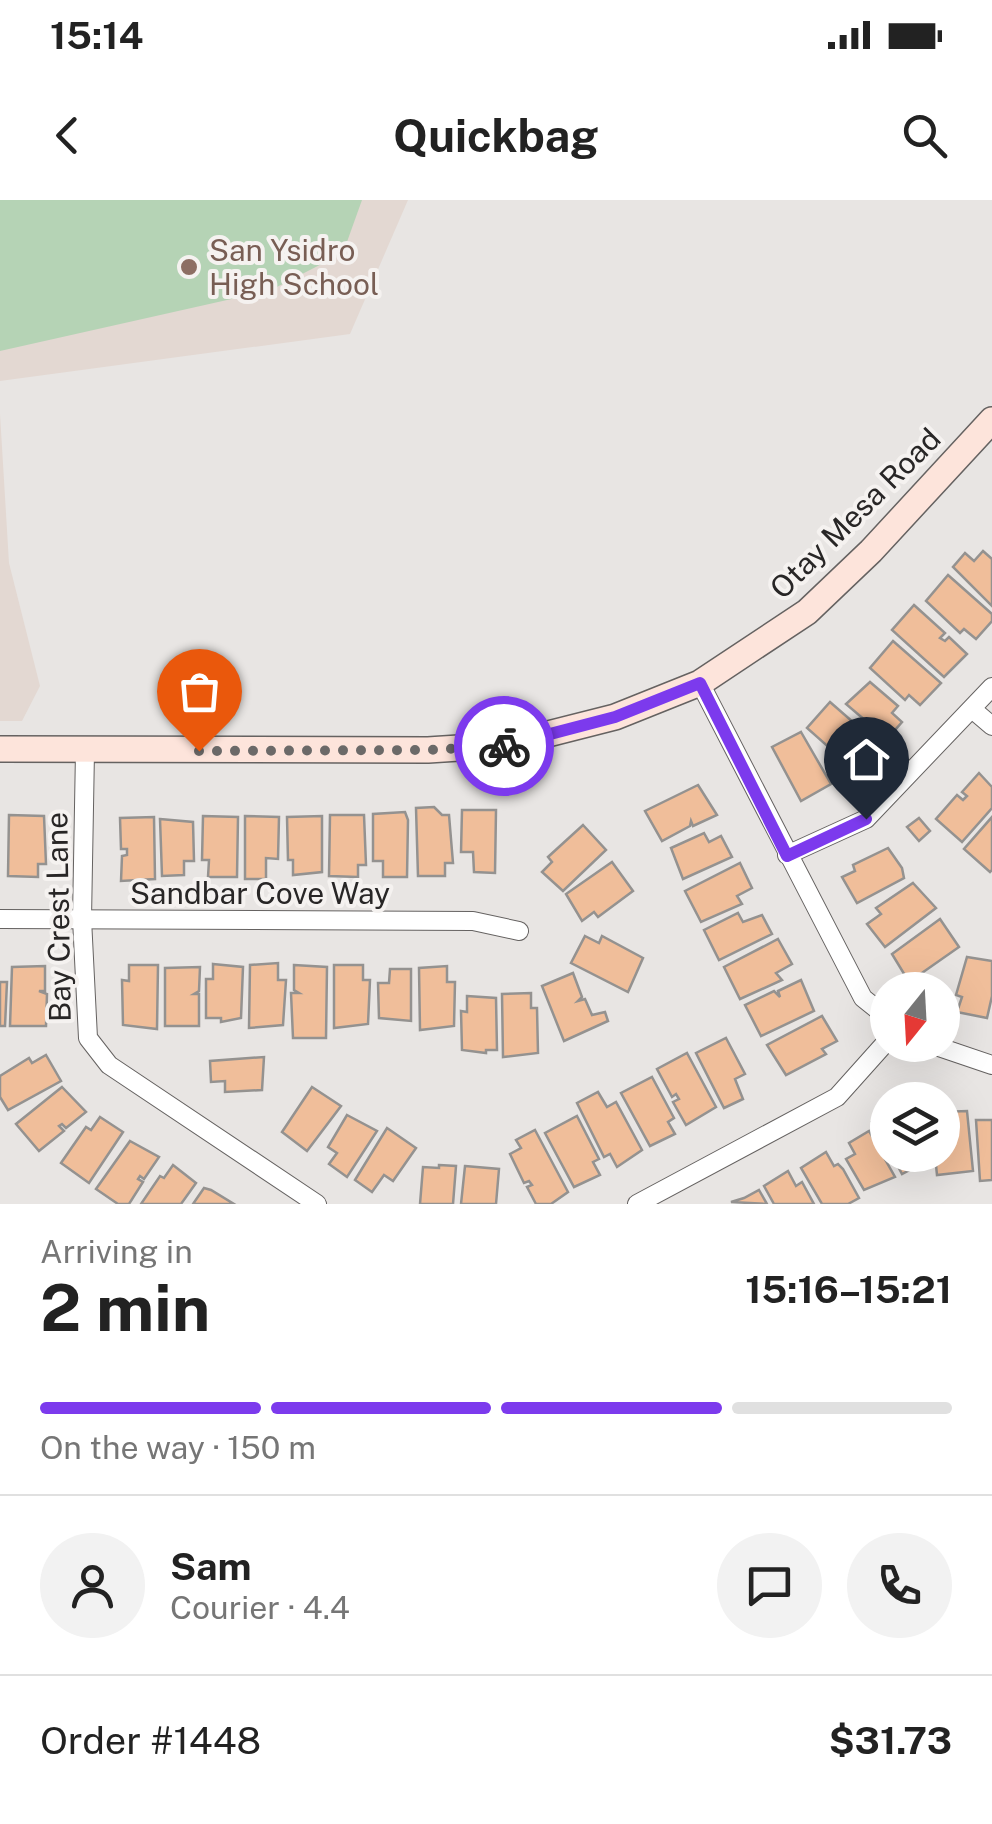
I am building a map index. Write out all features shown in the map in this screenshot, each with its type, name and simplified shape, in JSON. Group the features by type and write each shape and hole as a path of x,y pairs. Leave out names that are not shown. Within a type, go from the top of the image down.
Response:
{"main road":[{"name":"Otay Mesa Road","path":"0,749 390,750 506,746 615,717 700,683 808,612 992,420"}],"street":[{"path":"700,683 787,856 863,998 870,1004"},
{"path":"787,856 866,819 992,688"},
{"path":"972,708 992,726"},
{"name":"Bay Crest Lane","path":"85,751 82,919 88,1038 109,1065 317,1204"},
{"name":"Sandbar Cove Way","path":"0,920 473,922 518,932"},
{"path":"960,1054 992,1065"},
{"path":"636,1204 836,1097 870,1060"}],"shaded area":[{"name":"San Ysidro High School","path":"0,200 408,200 350,334 0,381"},
{"path":"0,414 9,563 40,686 22,721 0,721"}],"green space":[{"name":"San Ysidro High School","path":"0,200 362,200 343,253 271,290 0,351"}],"building":[{"path":"983,551 992,559 992,606 953,567 965,553 974,561"},
{"path":"948,575 992,614 992,621 976,639 964,629 960,633 926,601"},
{"path":"914,605 945,633 940,638 945,641 949,637 967,654 944,677 892,630"},
{"path":"893,641 941,683 920,705 909,695 905,700 870,668"},
{"path":"870,682 898,706 892,713 902,722 887,739 846,704"},
{"path":"830,702 877,743 856,765 845,755 842,759 807,728"},
{"path":"801,732 831,784 801,801 772,747"},
{"path":"979,773 992,787 992,808 962,842 936,819 957,795 963,800 967,796 962,792"},
{"path":"698,785 717,815 693,826 691,821 690,826 662,841 645,811"},
{"path":"434,807 442,815 449,815 453,863 445,863 445,876 418,876 416,808"},
{"path":"462,810 496,810 495,873 474,872 473,852 461,852"},
{"path":"405,812 407,877 383,877 383,861 373,861 373,814"},
{"path":"9,815 44,816 46,864 38,864 38,877 8,876"},
{"path":"330,815 364,815 366,865 358,865 358,877 329,876"},
{"path":"203,816 238,817 237,877 208,877 209,860 202,860"},
{"path":"245,816 279,817 278,859 266,858 266,879 245,879"},
{"path":"322,816 322,872 293,875 293,860 288,860 287,817"},
{"path":"154,817 155,879 121,881 122,856 127,855 127,849 121,849 120,818"},
{"path":"992,817 992,870 990,872 964,849"},
{"path":"919,818 930,831 919,841 907,827"},
{"path":"160,819 193,822 194,861 184,861 184,875 162,876"},
{"path":"583,825 606,850 563,891 542,872 552,862 548,857"},
{"path":"704,833 709,842 721,836 732,857 683,879 671,848"},
{"path":"888,848 904,878 857,903 842,877 855,871 853,865"},
{"path":"612,862 633,891 598,917 594,912 582,921 566,894"},
{"path":"740,863 752,888 737,896 742,904 701,922 685,891"},
{"path":"913,883 936,908 885,947 867,924 881,914 876,908"},
{"path":"738,913 743,922 762,915 772,934 719,960 704,930"},
{"path":"940,919 959,947 923,972 903,972 892,954"},
{"path":"585,936 599,943 602,936 643,958 628,992 571,963"},
{"path":"778,939 792,964 776,973 782,980 740,999 724,967"},
{"path":"967,957 992,961 992,996 987,1018 960,1013 960,981"},
{"path":"278,963 278,980 286,980 283,1025 249,1028 250,965"},
{"path":"213,964 243,967 241,1018 221,1022 221,1018 206,1018 206,979 213,979"},
{"path":"129,965 158,965 157,1029 123,1025 122,980 129,981"},
{"path":"294,965 327,967 326,1038 293,1038 291,993 299,993 294,990"},
{"path":"334,965 363,965 363,980 370,980 368,1024 334,1028"},
{"path":"45,966 45,991 39,991 47,994 46,1026 10,1026 12,967"},
{"path":"447,966 447,982 455,982 454,1026 420,1030 419,968"},
{"path":"200,967 199,991 194,994 199,994 199,1026 165,1026 165,968"},
{"path":"390,969 411,969 411,1021 379,1018 378,983 389,983"},
{"path":"573,973 582,997 578,1001 585,999 592,1015 605,1012 608,1021 564,1041 542,986"},
{"path":"801,980 814,1011 761,1036 745,1005 774,991 780,997 778,991"},
{"path":"0,982 7,982 5,1026 0,1026"},
{"path":"531,993 531,1008 537,1008 538,1053 503,1057 502,994"},
{"path":"467,996 496,998 497,1050 462,1050 461,1011 467,1012"},
{"path":"822,1016 837,1041 822,1049 826,1054 786,1075 767,1045"},
{"path":"726,1038 745,1074 735,1079 743,1099 724,1108 696,1053"},
{"path":"687,1053 716,1107 686,1125 673,1102 679,1099 676,1094 672,1097 657,1069"},
{"path":"46,1055 61,1081 8,1110 0,1097 0,1076 29,1058 32,1063"},
{"path":"264,1057 262,1090 225,1092 225,1081 211,1082 210,1061"},
{"path":"652,1077 674,1118 668,1122 675,1134 650,1146 621,1093"},
{"path":"62,1087 86,1112 66,1128 59,1126 64,1131 39,1151 16,1124"},
{"path":"312,1087 341,1106 307,1151 282,1132"},
{"path":"598,1092 607,1107 616,1102 642,1150 617,1167 610,1154 604,1157 577,1103"},
{"path":"960,1111 967,1111 973,1171 937,1175 937,1172 960,1172"},
{"path":"347,1115 377,1131 347,1177 329,1164 337,1153 328,1147"},
{"path":"577,1116 599,1159 593,1162 600,1175 574,1187 545,1133"},
{"path":"100,1117 123,1132 89,1183 61,1163 86,1127 91,1130"},
{"path":"976,1120 992,1120 992,1180 980,1181"},
{"path":"387,1128 416,1148 393,1181 384,1175 372,1192 355,1180"},
{"path":"535,1130 568,1192 551,1204 536,1204 527,1187 532,1185 529,1181 524,1183 510,1154 521,1148 516,1140"},
{"path":"869,1131 870,1172 892,1172 895,1177 864,1190 846,1159 855,1154 849,1143"},
{"path":"130,1141 159,1157 144,1179 138,1179 143,1182 129,1204 118,1204 96,1189"},
{"path":"826,1152 834,1166 838,1164 843,1169 859,1198 848,1204 822,1204 801,1168"},
{"path":"173,1165 196,1183 181,1204 141,1204 160,1176 164,1178"},
{"path":"456,1166 453,1204 420,1204 423,1167"},
{"path":"465,1166 499,1169 496,1204 461,1204"},
{"path":"788,1171 796,1186 802,1182 814,1204 774,1204 764,1186"},
{"path":"204,1188 211,1190 234,1204 193,1204"},
{"path":"759,1190 767,1204 731,1202 744,1198"}],"way so far":[{"path":"199,751 504,746"}],"place":[{"name":"San Ysidro High School","path":"189,267"}],"route":[{"path":"504,746 615,717 700,683 787,856 866,819"}]}
